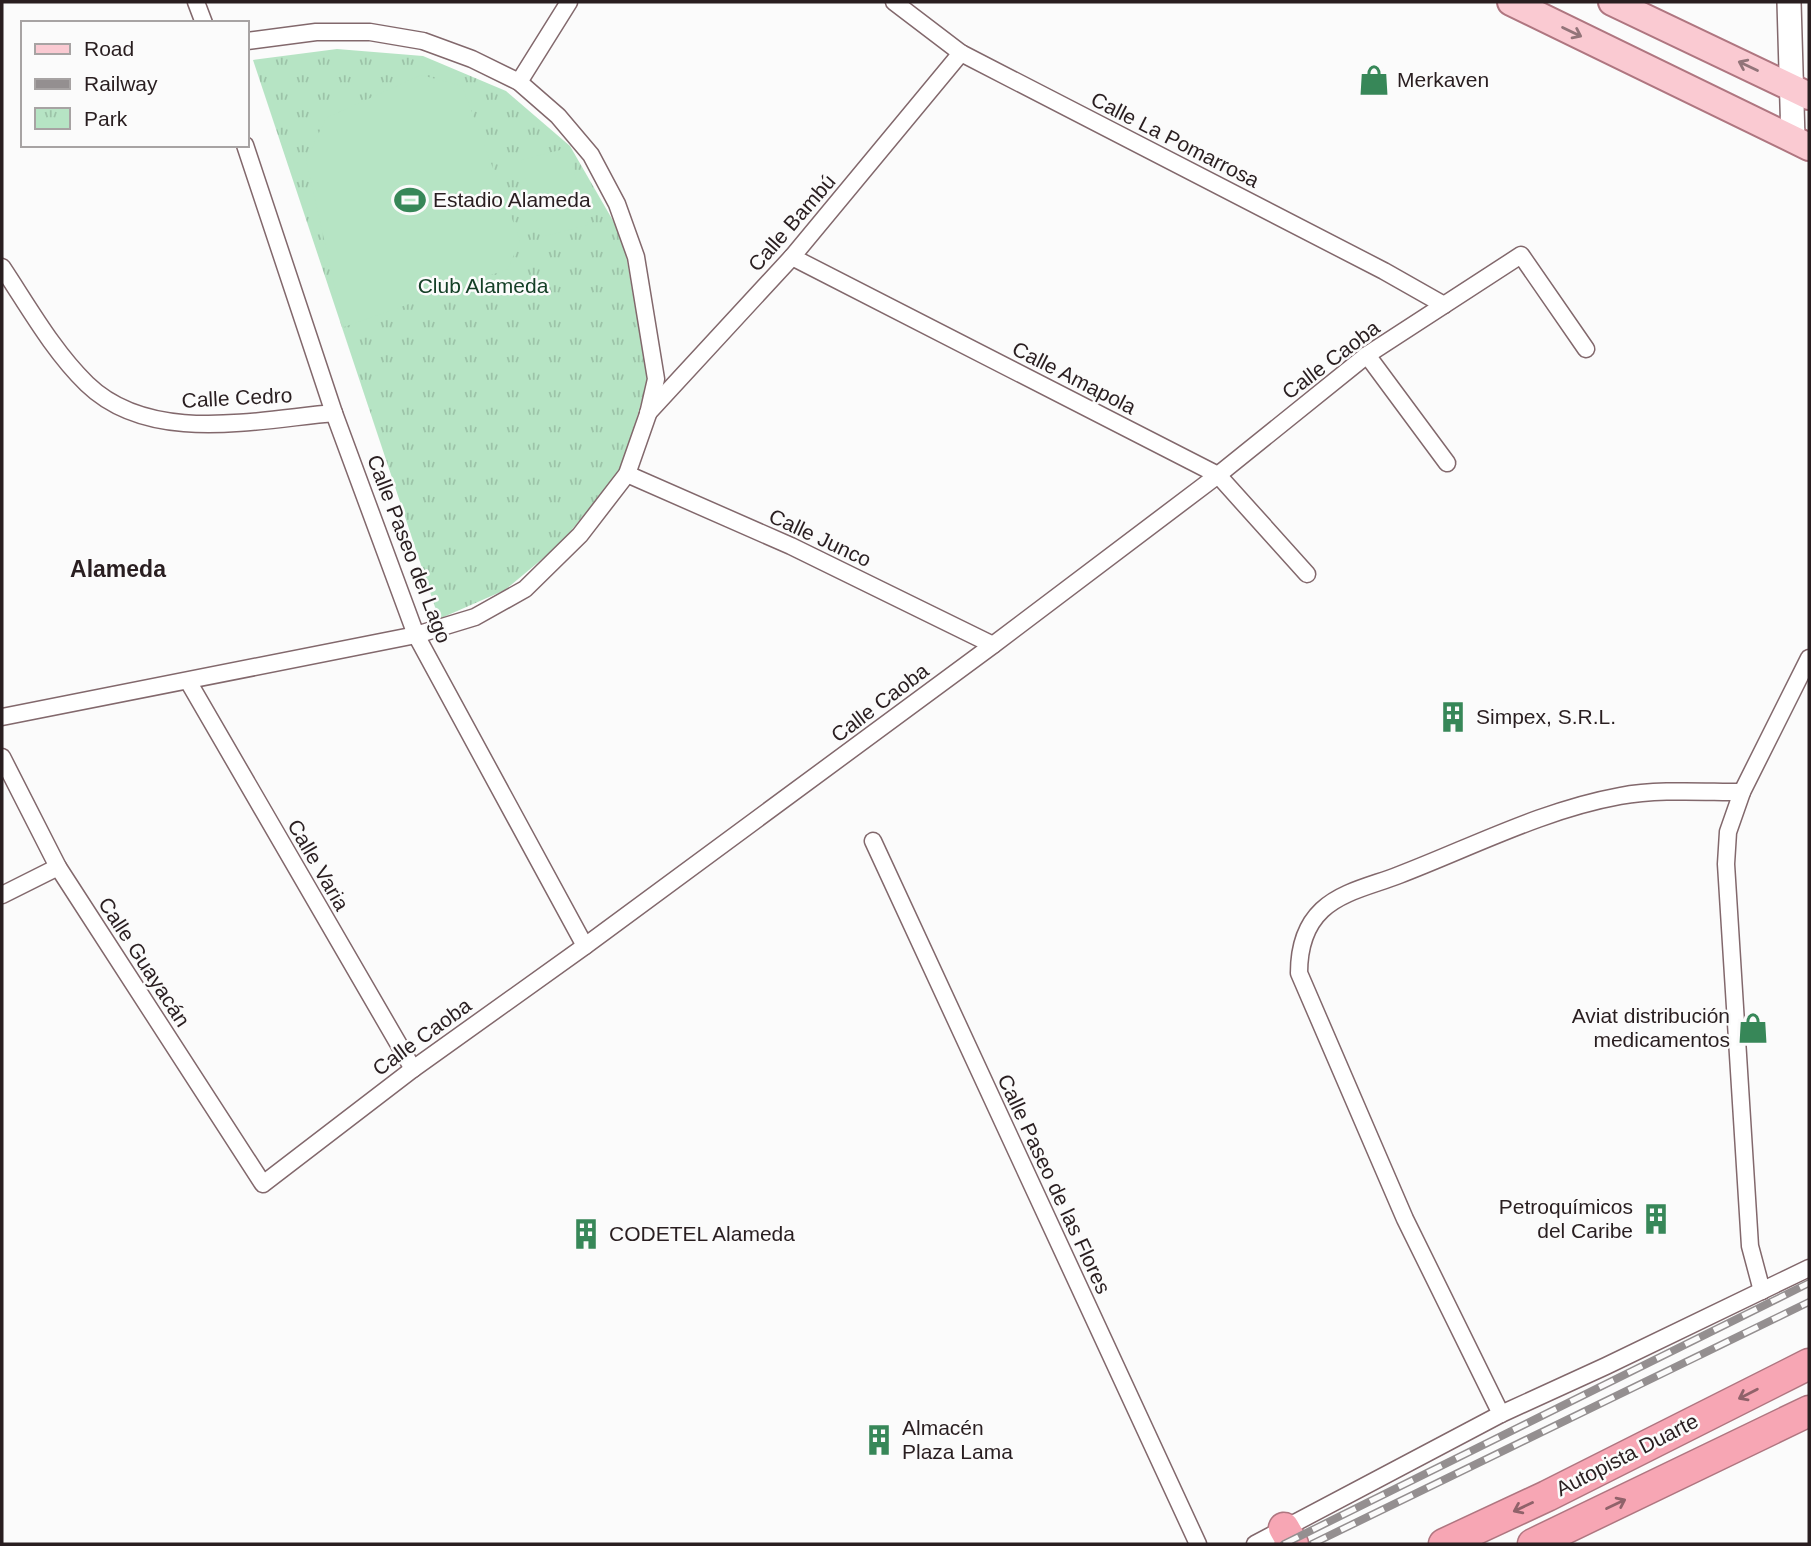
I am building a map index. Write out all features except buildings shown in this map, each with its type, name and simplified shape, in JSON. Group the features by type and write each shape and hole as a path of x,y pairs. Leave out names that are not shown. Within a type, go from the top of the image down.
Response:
{"highway":[{"name":"Autopista Duarte","path":"1444,1544 1547,1496 1809,1364"},
{"name":"Autopista Duarte","path":"1532,1544 1809,1411"}],"main road":[{"path":"1511,2 1801,143"},
{"path":"1612,2 1800,91"}],"street":[{"path":"196,2 203,21"},
{"path":"519,82 569,2"},
{"name":"Calle La Pomarrosa","path":"894,2 961,54 1384,271 1444,305"},
{"path":"1789,2 1800,91 1801,143"},
{"path":"2,717 416,635 475,617 525,589 580,535 627,474 648,414 656,379 636,257 617,204 591,155 558,117 519,82 472,59 423,41 369,32 316,32 248,41"},
{"name":"Calle Bambú","path":"648,414 792,257 961,54"},
{"name":"Calle Paseo del Lago","path":"246,147 334,413 416,635 585,946"},
{"name":"Calle Caoba","path":"263,1184 413,1069 585,946 993,645 1218,475 1367,355 1521,255 1587,349"},
{"name":"Calle Amapola","path":"792,257 1218,475 1307,574"},
{"name":"Calle Cedro","path":"2,267 62,356 88,384 112,403 155,420 195,425 334,413"},
{"path":"1367,355 1447,463"},
{"name":"Calle Junco","path":"627,474 791,546 993,645"},
{"path":"1762,1291 1750,1246 1726,864 1728,832 1742,792 1809,658"},
{"name":"Calle Varia","path":"188,681 413,1069"},
{"name":"Calle Guayacán","path":"2,757 58,867 263,1184"},
{"path":"1501,1414 1405,1219 1298,973 1299,951 1309,927 1323,909 1347,894 1543,817 1620,796 1742,792"},
{"name":"Calle Paseo de las Flores","path":"873,841 1198,1544"},
{"path":"2,895 58,867"},
{"path":"1255,1544 1288,1536 1501,1414 1809,1268"}],"green space":[{"name":"Club Alameda","path":"337,49 423,56 506,91 570,146 623,238 648,380 621,471 559,545 505,590 439,619 253,60"},
{"name":"Estadio Alameda","path":"421,75 462,86 520,240 508,269 344,327 306,160 326,118"},
{"path":"568,148 588,225 541,237 521,160"}],"railway":[{"path":"1284,1544 1809,1283"},
{"path":"1312,1544 1809,1302"}],"place":[{"name":"Merkaven","path":"1374,80"},
{"name":"Estadio Alameda","path":"410,200"},
{"name":"Simpex, S.R.L.","path":"1453,717"},
{"name":"Aviat distribución medicamentos","path":"1753,1028"},
{"name":"Petroquímicos del Caribe","path":"1656,1219"},
{"name":"CODETEL Alameda","path":"586,1234"},
{"name":"Almacén Plaza Lama","path":"879,1440"}],"district":[{"name":"Alameda","path":"118,569"}]}
